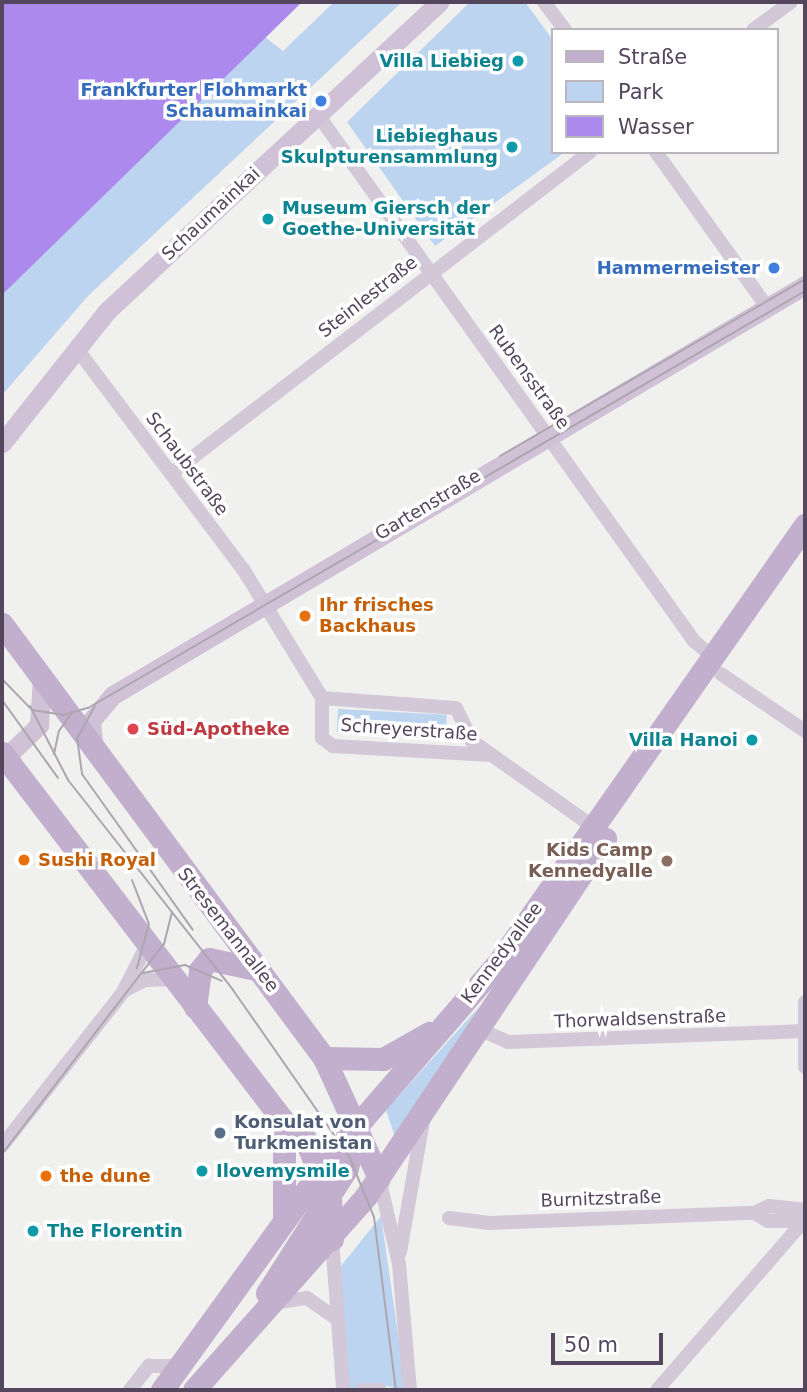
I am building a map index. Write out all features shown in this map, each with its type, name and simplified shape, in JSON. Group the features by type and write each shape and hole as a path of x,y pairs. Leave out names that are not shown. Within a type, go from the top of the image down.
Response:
{"main road":[{"name":"Kennedyallee","path":"194,1390 235,1340 274,1303 332,1239 379,1178 426,1111 717,666 805,525"},
{"name":"Kennedyallee","path":"162,1390 321,1170 449,1020 805,553"},
{"name":"Stresemannallee","path":"2,624 324,1058 358,1125 379,1178"},
{"path":"3,757 284,1122 303,1134 321,1170 330,1198 332,1239"},
{"path":"195,1007 200,970 209,959 260,970"},
{"path":"324,1058 383,1059 449,1020"},
{"path":"282,1224 289,1198 284,1122"},
{"path":"235,1340 330,1198 351,1161 358,1125"}],"street":[{"name":"Schaumainkai","path":"2,443 123,296 440,2"},
{"path":"544,2 564,28"},
{"path":"756,28 791,2"},
{"name":"Rubensstraße","path":"318,115 694,642 717,666 805,731"},
{"name":"Steinlestraße","path":"171,474 429,273 587,154"},
{"path":"657,154 767,307"},
{"name":"Gartenstraße","path":"96,754 89,731 102,704 264,603 805,285"},
{"name":"Schaubstraße","path":"77,349 264,603"},
{"name":"Schreyerstraße","path":"264,603 322,698 322,738 333,746 493,755"},
{"path":"3,757 39,725 42,677"},
{"name":"Schreyerstraße","path":"322,698 450,706 459,711 472,741 595,828"},
{"path":"2,1146 123,992 148,943"},
{"path":"123,992 145,979 175,979"},
{"path":"805,1002 805,1067"},
{"name":"Thorwaldsenstraße","path":"479,1029 508,1042 805,1031"},
{"name":"Stresemannallee","path":"398,1264 426,1111"},
{"name":"Stresemannallee","path":"379,1178 398,1264 410,1390"},
{"name":"Burnitzstraße","path":"449,1218 488,1223 754,1213 769,1206 805,1212"},
{"path":"657,1390 805,1220"},
{"path":"332,1239 343,1390"},
{"path":"274,1303 313,1300 337,1319"},
{"path":"130,1390 149,1366 179,1366"},
{"path":"362,1390 380,1390"}],"green space":[{"path":"334,2 402,2 88,296 2,395 2,295 265,37 283,51"},
{"path":"470,2 525,2 552,39 552,154 562,154 435,246 347,122"},
{"path":"338,709 447,715 446,738 337,732"},
{"path":"479,1007 396,1140 386,1110"},
{"path":"381,1216 406,1390 372,1383 350,1390 337,1271"}],"water":[{"path":"2,2 302,2 2,295"}],"tram line":[{"path":"500,456 805,279"},
{"path":"2,679 32,710 63,715 88,708 805,291"},
{"path":"2,700 58,778"},
{"path":"30,706 68,780 233,990 349,1156 374,1217 396,1390"},
{"path":"95,706 77,738 82,774 193,930"},
{"path":"54,754 59,731 73,711"},
{"path":"132,880 149,924 137,968"},
{"path":"2,1154 164,944 172,912"},
{"path":"143,973 185,965 222,981"}],"place":[{"name":"Villa Liebieg","path":"518,61"},
{"name":"Frankfurter Flohmarkt Schaumainkai","path":"321,101"},
{"name":"Liebieghaus Skulpturensammlung","path":"512,147"},
{"name":"Museum Giersch der Goethe-Universität","path":"268,219"},
{"name":"Hammermeister","path":"774,268"},
{"name":"Ihr frisches Backhaus","path":"305,616"},
{"name":"Süd-Apotheke","path":"133,729"},
{"name":"Villa Hanoi","path":"752,740"},
{"name":"Sushi Royal","path":"24,860"},
{"name":"Kids Camp Kennedyalle","path":"667,861"},
{"name":"Konsulat von Turkmenistan","path":"220,1133"},
{"name":"Ilovemysmile","path":"202,1171"},
{"name":"the dune","path":"46,1176"},
{"name":"The Florentin","path":"33,1231"}]}
